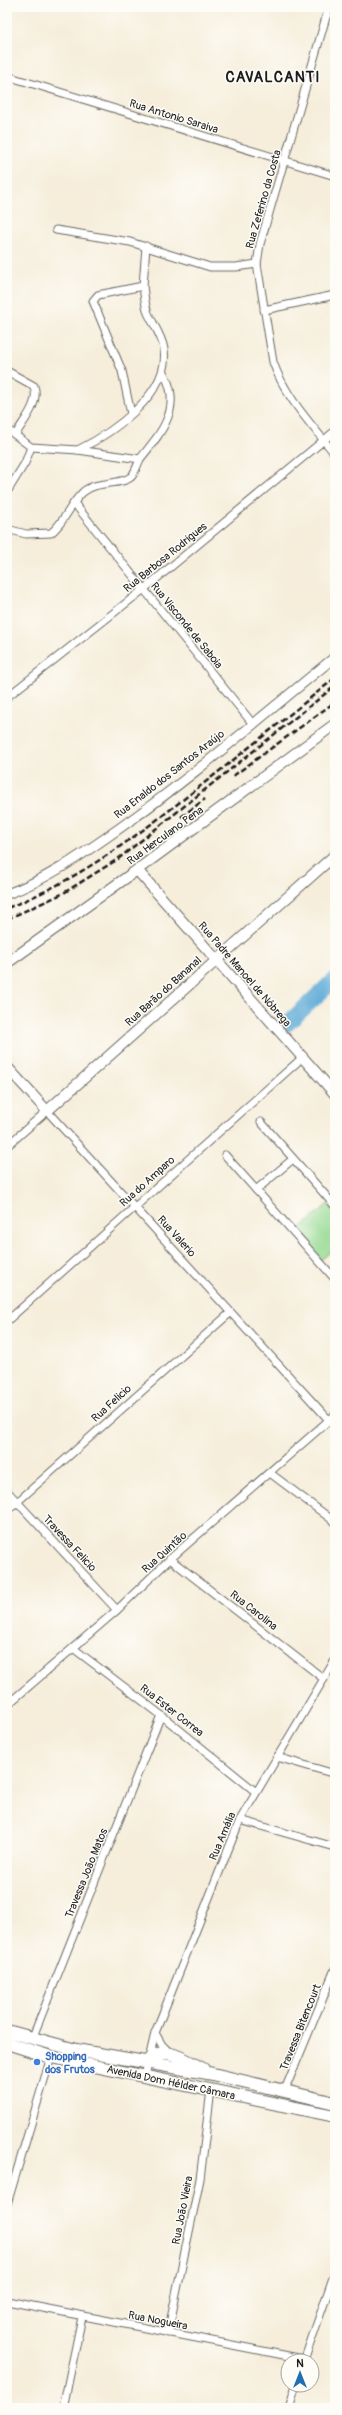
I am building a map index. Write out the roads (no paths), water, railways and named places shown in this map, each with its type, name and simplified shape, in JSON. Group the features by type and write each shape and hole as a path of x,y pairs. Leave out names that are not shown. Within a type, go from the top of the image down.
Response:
{"main road":[{"name":"Rua Herculano Pena","path":"7,963 137,870 335,724"},
{"name":"Rua Barão do Bananal","path":"47,1111 335,855"},
{"name":"Rua Padre Manoel de Nóbrega","path":"137,870 217,959 302,1058 334,1092"},
{"name":"Rua Valerio","path":"7,1067 47,1111"},
{"name":"Avenida Dom Hélder Câmara","path":"7,2031 32,2039 147,2067 211,2090 335,2116"},
{"name":"Avenida Dom Hélder Câmara","path":"7,2043 51,2057 213,2074 335,2103"},
{"path":"147,2067 156,2054 170,2053 213,2074"}],"street":[{"name":"Rua Zeferino da Costa","path":"329,7 260,244 257,264 273,362 278,376 295,403 335,454"},
{"name":"Rua Antonio Saraiva","path":"7,76 335,176"},
{"path":"56,230 146,246 210,267 236,267 257,264"},
{"path":"78,450 116,428 131,414 154,388 163,372 164,349 147,311 143,286 146,246"},
{"path":"131,414 122,371 93,301 98,295 143,286"},
{"path":"264,310 335,295"},
{"path":"7,371 34,386 36,392 32,408 16,434"},
{"path":"7,529 26,534 51,533 65,519 74,503 88,488 99,483 128,478 132,475 140,459 164,430 170,411 169,383 163,372"},
{"path":"7,429 16,434 31,447 78,450 140,459"},
{"name":"Rua Barbosa Rodrigues","path":"7,697 144,590 335,431"},
{"path":"7,492 25,463 31,447"},
{"name":"Rua Visconde de Saboia","path":"74,503 253,724"},
{"name":"Rua Enaldo dos Santos Araújo","path":"7,894 32,884 64,867 150,807 335,657"},
{"name":"Rua do Amparo","path":"7,1321 302,1058"},
{"name":"Rua Barão do Bananal","path":"7,1146 47,1111"},
{"name":"Rua Valerio","path":"47,1111 329,1420"},
{"path":"261,1122 335,1206"},
{"path":"225,1155 335,1279"},
{"path":"256,1190 293,1159"},
{"name":"Rua Felicio","path":"7,1511 230,1313"},
{"name":"Rua Quintão","path":"7,1705 117,1610 170,1559 335,1415"},
{"path":"270,1473 335,1522"},
{"name":"Travessa Felicio","path":"7,1491 117,1610"},
{"name":"Rua Carolina","path":"170,1559 324,1679"},
{"name":"Rua Ester Correa","path":"73,1648 161,1715 256,1792"},
{"name":"Rua Amália","path":"147,2067 155,2033 240,1820 335,1660"},
{"name":"Travessa João Matos","path":"32,2039 161,1715"},
{"path":"277,1757 335,1774"},
{"path":"240,1820 335,1847"},
{"name":"Travessa Bitencourt","path":"284,2092 335,1969"},
{"path":"155,2033 162,2045 170,2053"},
{"path":"7,2204 10,2183 51,2057"},
{"name":"Rua João Vieira","path":"168,2333 200,2180 211,2090"},
{"path":"306,2353 335,2272"},
{"name":"Rua Nogueira","path":"7,2301 280,2355"},
{"path":"63,2408 82,2317"},
{"path":"289,2408 294,2393"}],"waterway":[{"path":"287,1024 335,979"}],"railway":[{"path":"7,908 61,883 112,852 161,817 224,768 335,678"},
{"path":"7,919 62,894 118,859 335,686"},
{"path":"233,776 335,702"},
{"path":"181,817 205,799"}],"place":[{"name":"Shopping dos Frutos","path":"37,2062"}],"district":[{"name":"CAVALCANTI","path":"273,77"}]}
